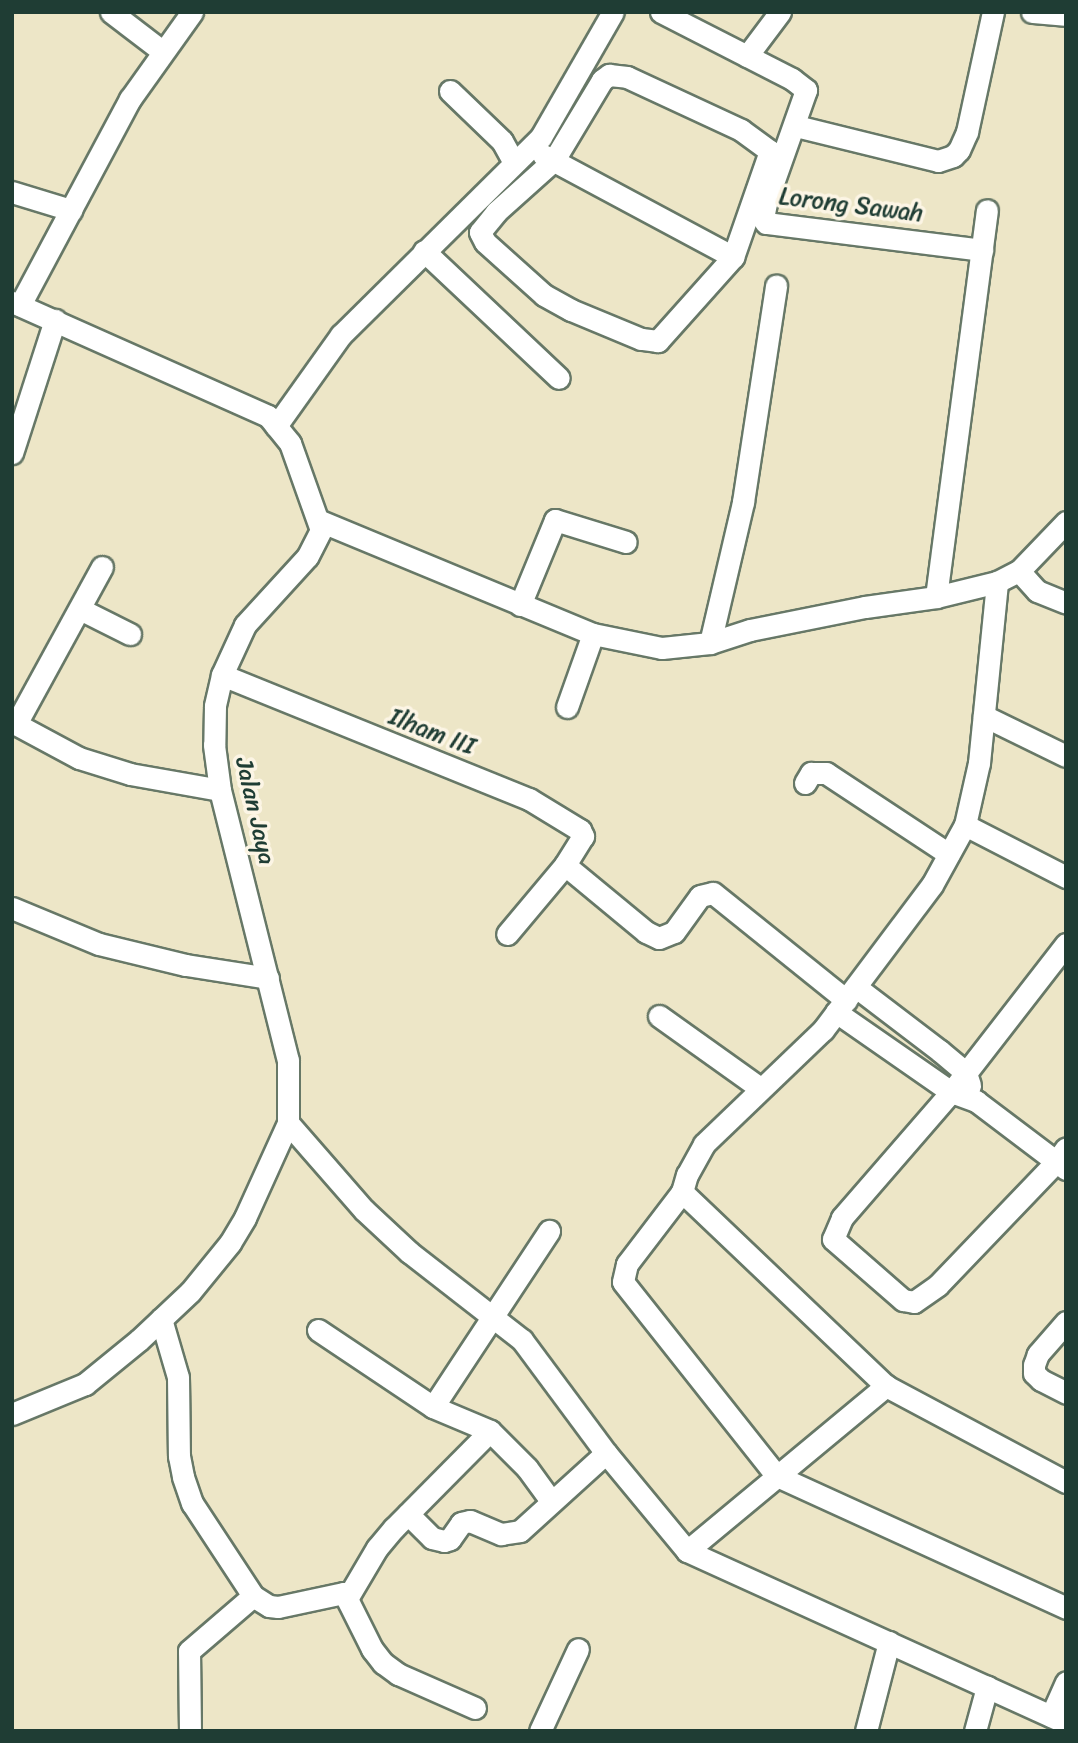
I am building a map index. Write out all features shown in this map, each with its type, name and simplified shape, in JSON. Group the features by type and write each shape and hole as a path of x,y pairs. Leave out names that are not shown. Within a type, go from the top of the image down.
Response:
{"street":[{"path":"111,12 162,51"},
{"path":"192,12 130,99 71,210 16,304 268,416 289,443 320,521 593,635 662,648 710,643 750,630 865,607 936,597 997,582 1018,571 1066,522"},
{"path":"276,426 341,335 541,137 564,102 613,12"},
{"name":"Lorong Sawah","path":"661,12 792,79 806,90 796,126 766,203 763,219 766,223 982,250"},
{"path":"747,56 780,12"},
{"path":"796,126 938,161 953,156 959,150 967,132 993,12"},
{"path":"1032,12 1066,15"},
{"path":"609,75 626,77 741,130 770,151 733,257 658,341 641,339 571,310 520,276 485,242 480,232 496,212 554,160 602,80 609,75"},
{"path":"450,91 521,156 554,160 733,257"},
{"path":"12,192 71,210"},
{"path":"936,597 987,210"},
{"path":"424,251 559,378"},
{"path":"710,643 743,502 776,286"},
{"path":"12,453 55,320"},
{"path":"520,605 555,520 626,542"},
{"name":"Jalan Jaya","path":"12,1415 85,1384 190,1292 230,1243 251,1206 288,1124 288,1060 220,790 214,726 222,675 245,625 313,549 321,530 320,521"},
{"path":"102,567 14,723 79,758 130,774 220,790"},
{"path":"1018,571 1037,591 1066,603"},
{"path":"997,582 979,763 965,825 932,885 823,1030 704,1144 687,1175 682,1192 636,1251 624,1273 624,1282 777,1476 1066,1608"},
{"path":"80,609 130,634"},
{"path":"567,707 593,635"},
{"name":"Ilham III","path":"222,675 529,799 564,817 580,830 583,836 565,865 507,934"},
{"path":"984,716 1066,755"},
{"path":"805,783 811,773 826,773 949,854"},
{"path":"965,825 1066,877"},
{"path":"565,865 646,932 659,938 674,932 700,896 713,893 846,1000 902,1057 951,1091 976,1101 1063,1160 938,1285 914,1303 902,1300 837,1243 833,1234 854,1203 951,1091 966,1073 1066,944"},
{"path":"12,908 99,944 186,965 268,978"},
{"path":"846,1000 917,1033 966,1073 976,1101"},
{"path":"659,1016 760,1088"},
{"path":"902,1057 917,1033"},
{"path":"288,1124 363,1210 409,1252 522,1340 606,1453 687,1551 1058,1719 1066,1682"},
{"path":"682,1192 886,1386 1066,1482"},
{"path":"433,1407 549,1231"},
{"path":"161,1319 178,1377 179,1456 183,1477 192,1503 253,1596 269,1606 278,1607 336,1592 348,1597 372,1649 383,1662 398,1674 475,1708"},
{"path":"1066,1322 1038,1354 1034,1365 1034,1373 1041,1380 1066,1393"},
{"path":"318,1330 433,1407 490,1431 527,1468 551,1501"},
{"path":"687,1551 886,1386"},
{"path":"348,1597 377,1548 490,1431"},
{"path":"408,1514 432,1538 444,1541 450,1539 461,1523 470,1521 501,1534 520,1531 606,1453"},
{"path":"190,1731 189,1651 253,1596"},
{"path":"866,1731 889,1642"},
{"path":"540,1731 578,1649"},
{"path":"975,1731 987,1687"}]}
